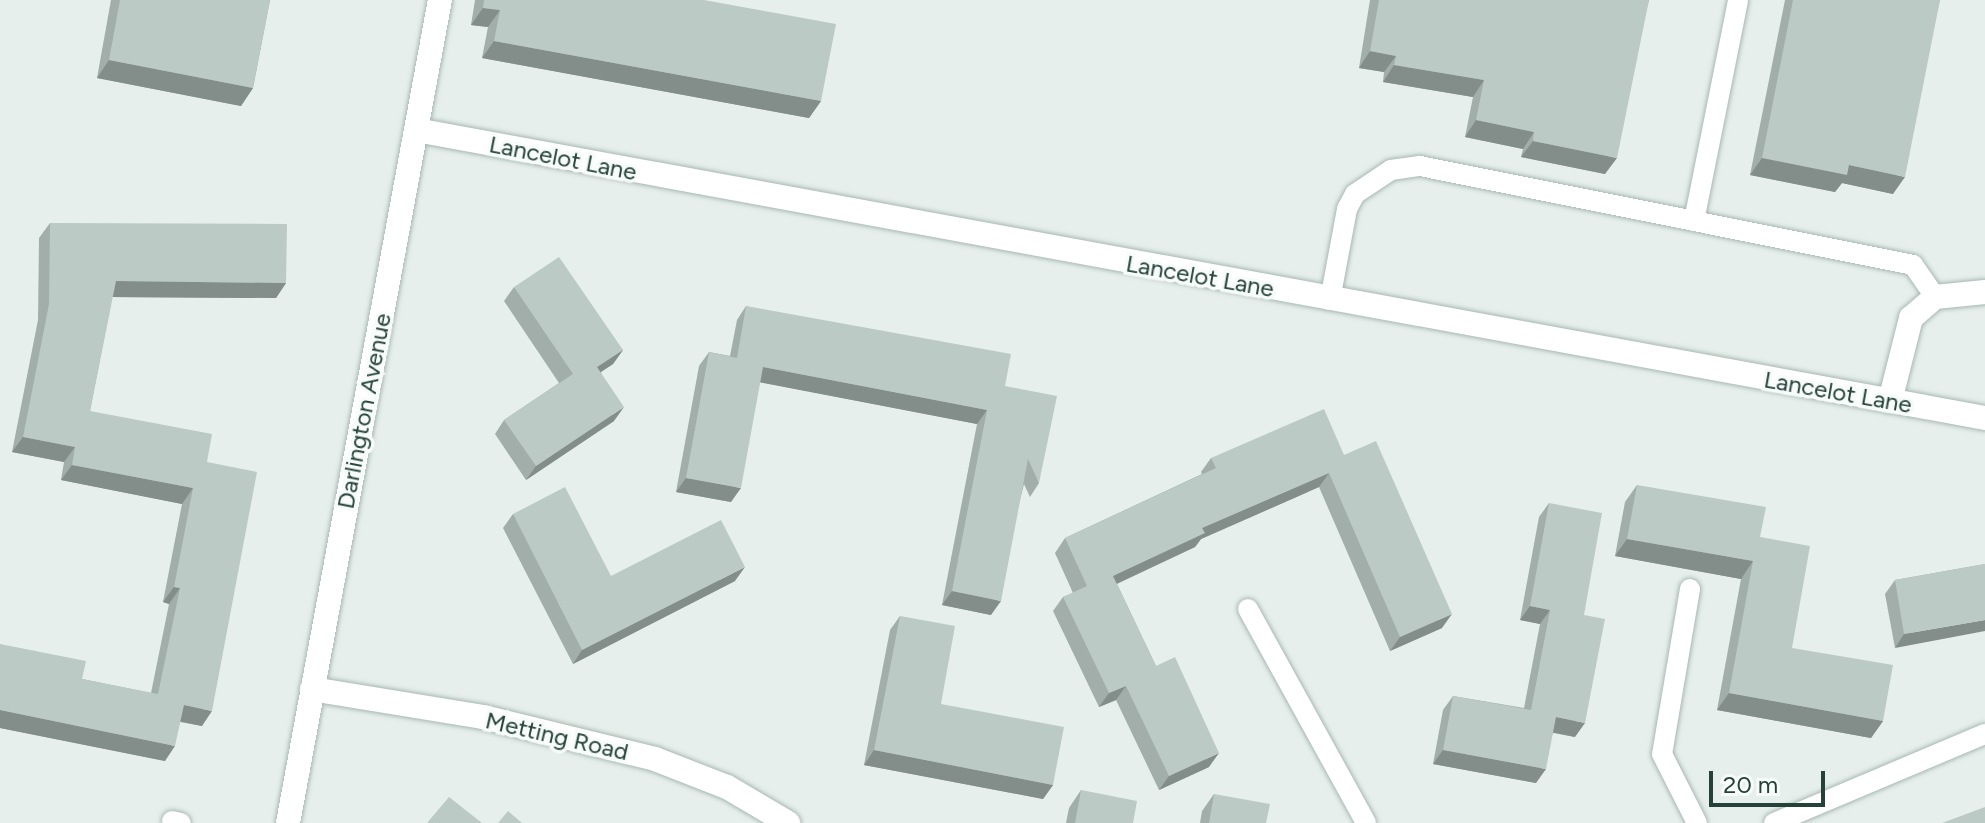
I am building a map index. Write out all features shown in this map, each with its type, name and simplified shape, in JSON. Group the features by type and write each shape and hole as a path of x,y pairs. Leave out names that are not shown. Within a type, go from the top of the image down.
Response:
{"street":[{"name":"Darlington Avenue","path":"288,823 440,0"},
{"name":"Lancelot Lane","path":"416,130 1985,418"},
{"path":"1890,401 1911,318 1935,297 1985,292"},
{"name":"Metting Road","path":"312,689 483,717 655,759 727,787 788,823"}],"lane":[{"path":"1694,221 1738,0"},
{"path":"1330,300 1347,209 1355,194 1391,170 1420,166 1913,265 1935,297"},
{"path":"1690,589 1662,754 1697,823"},
{"path":"1248,609 1366,823"},
{"path":"1774,823 1985,734"}],"building":[{"path":"120,0 270,0 253,88 109,60"},
{"path":"484,0 704,0 836,24 821,101 494,41 500,10 483,8"},
{"path":"1379,0 1649,0 1617,158 1533,141 1534,132 1476,120 1484,80 1394,65 1396,56 1370,51"},
{"path":"1793,0 1940,0 1905,177 1849,165 1847,175 1762,158"},
{"path":"50,223 287,224 286,283 116,281 90,411 212,434 207,462 257,472 212,711 184,705 175,746 0,710 0,644 86,661 82,679 158,694 180,588 174,587 193,488 72,465 75,447 23,437 49,304"},
{"path":"559,257 623,350 597,367 624,407 536,466 504,420 573,374 514,287"},
{"path":"746,306 1011,354 1005,386 1057,396 1039,483 1028,459 1001,601 952,591 987,410 763,367 741,488 686,478 709,352 737,358"},
{"path":"1324,409 1344,455 1376,441 1452,614 1400,637 1329,473 1202,528 1205,533 1113,576 1156,666 1175,657 1219,753 1169,776 1126,686 1109,693 1063,597 1087,586 1065,538 1216,468 1211,458"},
{"path":"1637,485 1766,507 1760,537 1810,546 1792,648 1893,665 1883,721 1729,693 1753,561 1627,539"},
{"path":"565,487 611,576 721,520 745,567 582,650 513,514"},
{"path":"1549,503 1602,513 1584,615 1605,619 1585,723 1556,717 1546,769 1443,750 1453,696 1531,710 1550,610 1530,606"},
{"path":"1985,564 1985,620 1904,634 1895,580"},
{"path":"900,616 955,626 941,704 1064,727 1053,785 874,750"},
{"path":"1081,790 1137,801 1133,823 1075,823"},
{"path":"1214,794 1270,804 1266,823 1209,823"},
{"path":"449,797 482,823 427,823"},
{"path":"1985,807 1985,823 1942,823"},
{"path":"508,811 522,823 498,823"}]}
